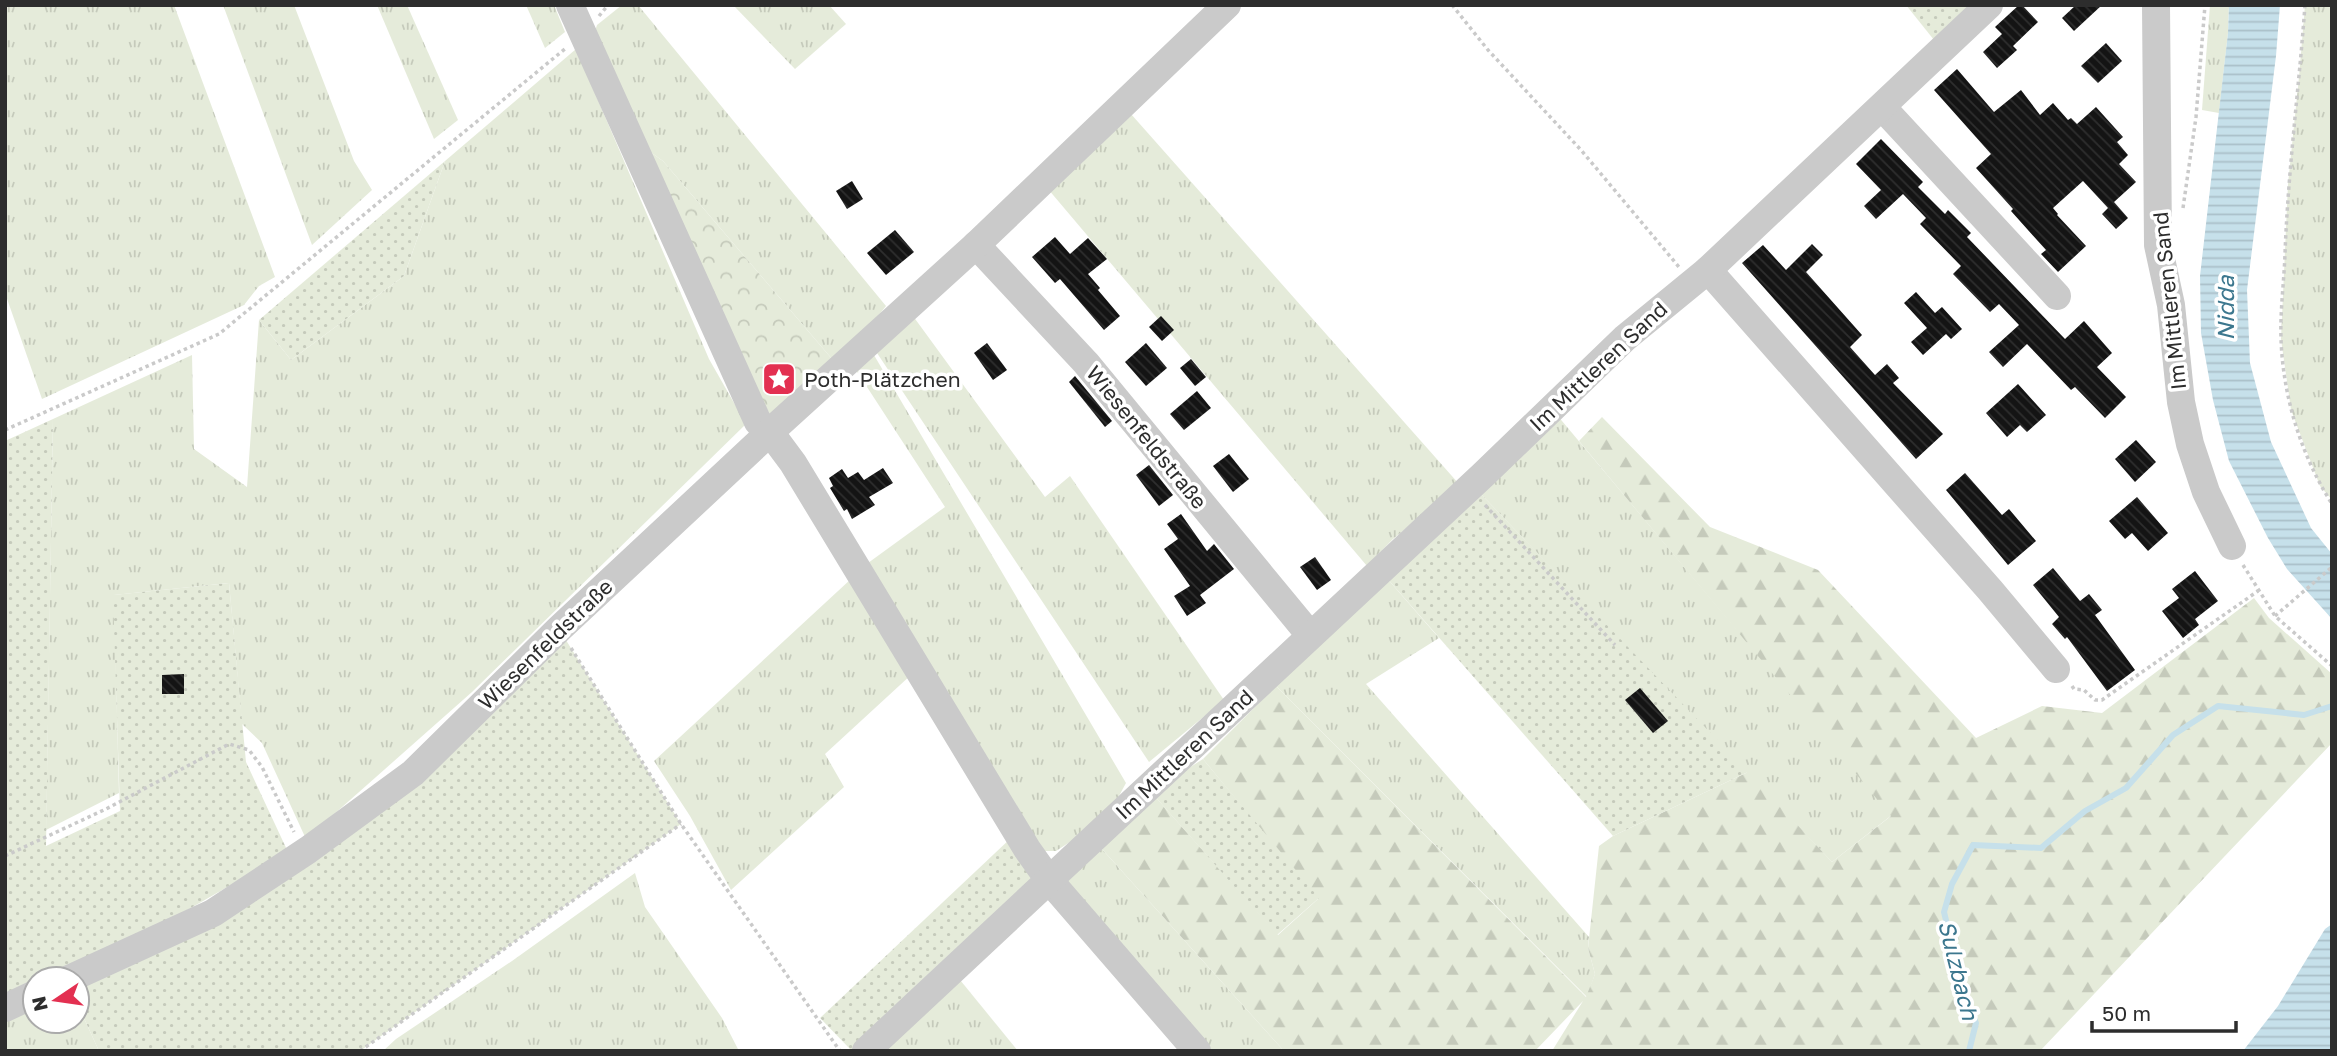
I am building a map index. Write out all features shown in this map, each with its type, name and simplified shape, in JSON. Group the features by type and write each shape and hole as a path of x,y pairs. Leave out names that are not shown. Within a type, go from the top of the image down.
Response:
{"street":[{"path":"570,5 758,422 770,432 793,463 1027,849 1049,880 1197,1051"},
{"name":"Wiesenfeldstraße","path":"91,969 213,913 302,854 413,773 559,629 770,432 976,246 1227,5"},
{"name":"Im Mittleren Sand","path":"866,1051 1469,488 1625,338 1700,276 1989,5"},
{"name":"Im Mittleren Sand","path":"2156,5 2158,245 2171,305 2180,402 2206,492 2232,546"},
{"path":"1882,107 2057,296"},
{"name":"Wiesenfeldstraße","path":"976,246 1086,363 1310,635"},
{"path":"1700,276 1990,590 2056,669"},
{"path":"5,1008 21,1001"}],"path":[{"path":"1452,5 1488,50 1700,276"},
{"path":"2183,209 2196,117 2205,5"},
{"path":"2305,5 2288,184 2281,339 2286,386 2303,450 2332,504"},
{"path":"5,430 219,334 583,34"},
{"path":"740,385 761,382 779,384 798,390 809,398"},
{"path":"1469,488 1615,645"},
{"path":"2232,546 2275,616 2332,666"},
{"path":"2275,616 2332,567"},
{"path":"2056,669 2074,689 2084,690 2095,700 2102,700 2258,591"},
{"path":"559,629 681,824 840,1051"},
{"path":"5,856 106,809 229,744 249,750 262,766 302,854"},
{"path":"360,1051 681,824"}],"green space":[{"path":"5,5 174,5 275,277 259,286 244,305 42,399 5,293"},
{"path":"223,5 294,5 354,161 372,190 312,245"},
{"path":"377,5 407,5 458,120 434,139"},
{"path":"526,5 554,5 565,32 545,48"},
{"path":"622,5 638,5 886,306 838,366 663,161 635,141 592,40 597,25"},
{"path":"733,5 829,5 846,24 795,69"},
{"path":"1906,5 1970,5 1934,40"},
{"path":"2210,5 2229,5 2219,113 2202,110"},
{"path":"2305,5 2332,5 2332,500 2320,486 2291,410 2281,339 2288,184"},
{"path":"576,49 709,359 746,424 472,692 306,839 262,743 242,724 229,583 114,595 119,793 46,830 53,419 192,355 194,449 247,487 259,320 291,360 404,276 445,161"},
{"path":"1131,114 1459,484 1392,540 1367,566 1048,189"},
{"path":"635,141 663,161 838,366 774,423"},
{"path":"445,161 404,276 291,360 259,320"},
{"path":"913,316 1045,497 1070,476 1224,700 1149,762 875,350 871,350 1126,783 1107,818 1056,851 1043,851 936,688 868,563 945,507 854,367 870,350"},
{"path":"1557,415 1892,815 1832,862 1478,491"},
{"path":"1602,417 1710,527 1818,570 1976,738 2042,706 2102,713 2254,598 2269,618 2332,674 2332,743 2040,1051 1552,1051 1583,1001 1535,1051 1284,1051 1102,849 1151,792 1278,935 1318,899 1203,759 1276,686 1586,997 1595,974 1588,948 1599,846 1613,836 1748,772 1832,862 1891,816 1579,441"},
{"path":"53,419 46,846 120,811 113,595 229,583 246,762 288,852 137,939 77,965 21,965 21,989 5,995 5,441"},
{"path":"1478,491 1748,772 1613,836 1385,576"},
{"path":"1385,576 1439,638 1366,684 1589,937 1588,948 1595,974 1587,997 1276,686"},
{"path":"851,579 912,674 825,754 844,787 731,890 690,816 654,761"},
{"path":"559,629 681,824 360,1051 99,1051 91,1034 91,971 308,850"},
{"path":"1203,759 1319,898 1277,935 1151,792"},
{"path":"1011,838 1039,880 861,1051 852,1051 820,1018"},
{"path":"1102,849 1284,1051 1209,1051 1064,880"},
{"path":"635,873 645,907 722,1018 739,1051 383,1051 396,1039 512,961"},
{"path":"956,975 1018,1051 879,1051"},
{"path":"21,1011 21,1035 91,1034 99,1051 5,1051 5,1018"}],"water":[{"name":"Nidda","path":"2229,5 2280,5 2247,290 2250,363 2271,442 2311,528 2332,554 2332,619 2287,569 2229,461 2213,400 2201,333 2200,276"},
{"path":"2332,924 2332,1051 2243,1051 2278,1006 2325,929"}],"building":[{"path":"2019,5 2038,22 2013,46 2017,50 1997,68 1983,52 2002,34 1995,27"},
{"path":"2076,5 2102,5 2074,31 2062,18"},
{"path":"2106,43 2122,61 2098,83 2081,66"},
{"path":"1957,69 1994,112 2021,90 2040,115 2053,103 2068,120 2071,118 2077,124 2096,107 2123,137 2117,142 2128,155 2119,164 2136,182 2114,202 2128,218 2116,229 2102,214 2108,208 2083,181 2053,208 2086,246 2058,272 2041,254 2046,250 1976,168 1991,154 1934,90"},
{"path":"1881,139 1923,182 1918,187 1945,214 1948,210 1971,233 1967,237 2065,339 2084,321 2112,353 2097,367 2126,397 2105,418 2075,387 2071,390 2027,344 2003,367 1989,352 2019,325 1999,304 1990,312 1953,274 1961,266 1920,224 1926,218 1903,194 1876,219 1864,206 1881,190 1856,164"},
{"path":"852,181 863,199 847,209 836,191"},
{"path":"895,230 914,252 886,275 867,253"},
{"path":"1055,237 1070,254 1088,238 1107,259 1088,274 1120,316 1104,330 1060,279 1055,283 1032,257"},
{"path":"1812,244 1823,255 1806,272 1862,335 1850,347 1875,375 1887,364 1899,378 1893,383 1943,434 1916,459 1742,263 1763,245 1786,270"},
{"path":"1916,292 1935,313 1942,307 1962,329 1951,339 1946,334 1923,355 1911,342 1927,328 1904,303"},
{"path":"1161,316 1174,330 1162,341 1149,327"},
{"path":"987,343 1007,370 993,380 974,353"},
{"path":"1146,343 1167,368 1146,386 1125,362"},
{"path":"1191,359 1206,377 1195,386 1180,368"},
{"path":"1075,376 1112,421 1105,427 1069,382"},
{"path":"2018,384 2046,415 2027,432 2020,425 2007,437 1986,413"},
{"path":"1197,391 1211,408 1184,430 1170,414"},
{"path":"2136,440 2156,462 2135,482 2115,459"},
{"path":"1229,454 1249,479 1233,492 1213,466"},
{"path":"1149,465 1173,495 1159,506 1136,475"},
{"path":"883,468 893,483 869,497 875,505 852,519 830,488 833,486 829,478 842,469 848,478 858,472 864,480"},
{"path":"1965,473 2002,515 2009,509 2036,541 2008,565 1946,490"},
{"path":"2137,497 2168,533 2148,551 2132,533 2125,539 2109,521"},
{"path":"1181,514 1207,551 1214,544 1234,569 1200,595 1206,603 1187,616 1174,596 1190,586 1164,549 1178,539 1167,524"},
{"path":"1315,557 1331,580 1317,590 1300,567"},
{"path":"2053,568 2080,601 2089,594 2102,610 2095,615 2135,670 2107,691 2067,637 2065,639 2052,624 2059,617 2033,585"},
{"path":"2195,571 2218,601 2195,619 2199,625 2183,638 2162,611 2179,598 2172,589"},
{"path":"184,674 184,694 162,694 162,675"},
{"path":"1640,688 1668,721 1653,733 1625,700"}],"waterway":[{"name":"Sulzbach","path":"1969,1051 1976,1023 1961,983 1944,912 1952,884 1973,845 2041,848 2085,811 2126,788 2173,735 2218,706 2304,715 2332,706"}],"place":[{"name":"Poth-Plätzchen","path":"779,379"}]}
